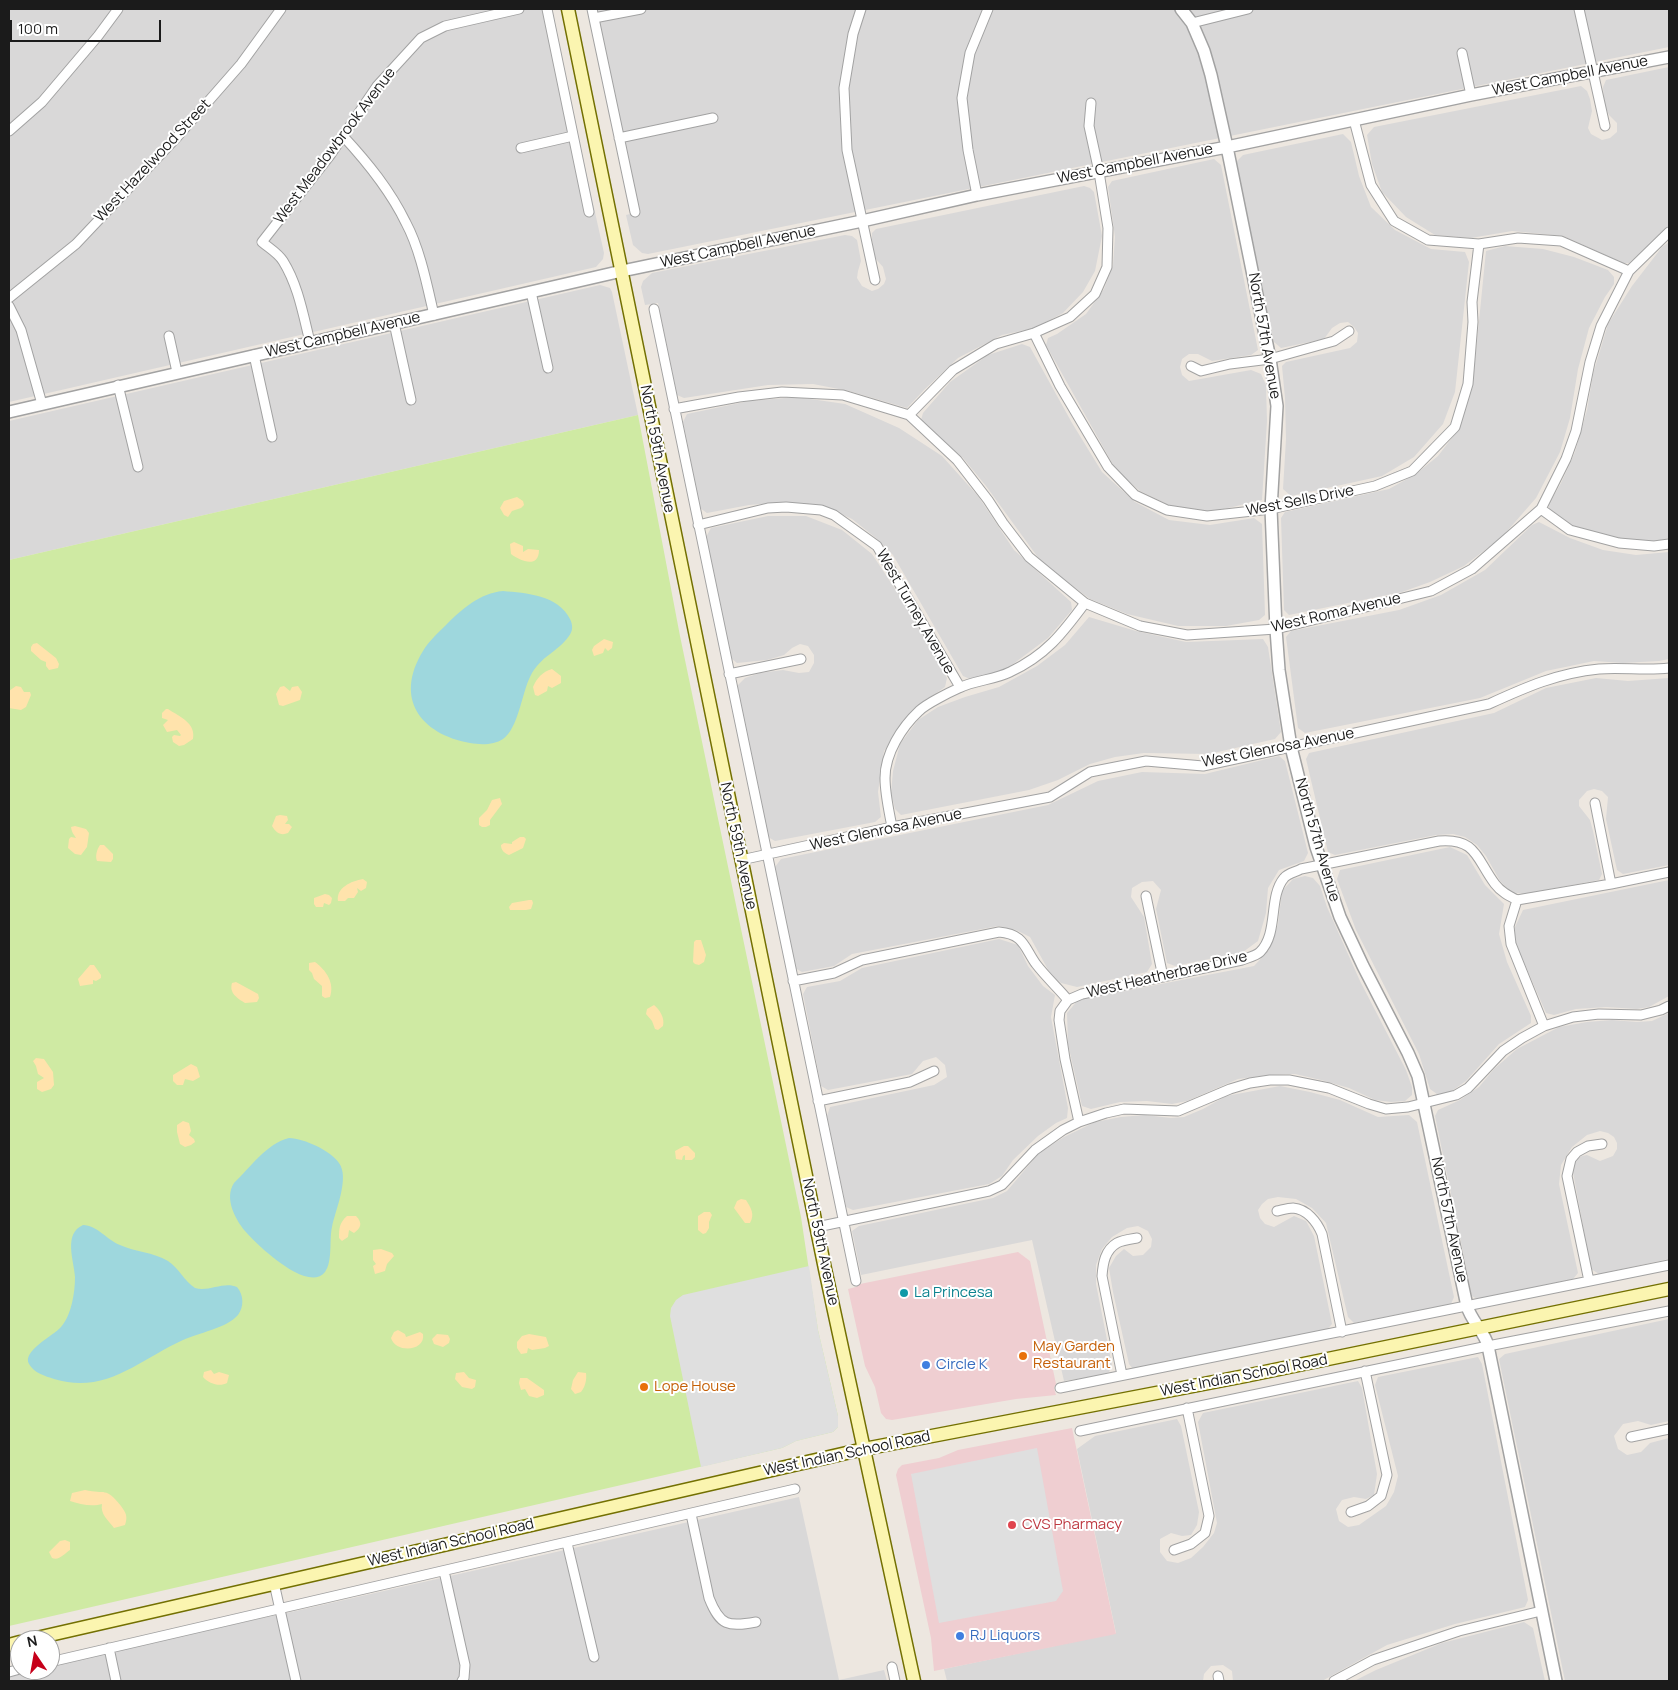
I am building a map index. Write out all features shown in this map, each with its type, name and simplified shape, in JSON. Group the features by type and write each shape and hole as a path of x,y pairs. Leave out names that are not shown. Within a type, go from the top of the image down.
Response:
{"main road":[{"name":"North 59th Avenue","path":"568,9 741,860 914,1681"},
{"name":"West Indian School Road","path":"60,1633 864,1449 1245,1376 1669,1289"}],"street":[{"path":"9,131 42,102 98,36 118,9"},
{"name":"West Hazelwood Street","path":"9,298 76,244 178,136 241,64 281,9"},
{"name":"West Meadowbrook Avenue","path":"310,342 300,302 282,259 262,242 343,136 378,86 420,38 445,26 519,9"},
{"path":"547,9 589,212"},
{"path":"635,212 593,13 641,9"},
{"path":"861,9 853,34 844,88 847,150 875,280"},
{"path":"977,195 968,150 962,98 970,53 988,9"},
{"name":"North 57th Avenue","path":"1181,9 1192,22 1204,51 1211,75 1228,147 1270,359 1277,406 1271,509 1276,629 1291,747 1322,865 1340,917 1414,1066 1424,1104 1467,1306 1488,1346 1540,1610 1556,1681"},
{"path":"1192,22 1248,9"},
{"path":"1579,9 1605,126"},
{"name":"West Campbell Avenue","path":"1462,53 1471,95"},
{"name":"West Campbell Avenue","path":"9,412 118,385 622,271 977,195 1228,147 1471,95 1669,57"},
{"path":"909,415 953,370 996,344 1070,318 1095,294 1108,267 1108,228 1099,172 1088,126 1090,104"},
{"path":"619,138 712,118"},
{"path":"1354,120 1372,185 1394,221 1428,240 1479,244 1518,238 1561,241 1629,271"},
{"path":"343,136 384,184 407,224 424,274 434,315"},
{"path":"521,148 573,136"},
{"name":"West Roma Avenue","path":"674,409 739,397 782,392 843,395 909,415 957,460 1029,557 1085,603 1140,626 1187,635 1276,629 1431,591 1472,570 1541,509 1566,460 1576,431 1590,362 1601,326 1629,271 1669,232"},
{"name":"West Sells Drive","path":"1034,332 1060,386 1108,467 1135,496 1167,510 1207,516 1271,509 1375,486 1412,471 1455,426 1468,384 1473,322 1472,302 1479,244"},
{"path":"531,292 548,368"},
{"path":"9,306 21,330 42,404"},
{"name":"North 59th Avenue","path":"654,308 856,1281"},
{"path":"394,323 411,400"},
{"path":"1191,366 1201,371 1230,364 1270,359 1334,341 1349,331"},
{"path":"169,336 177,372"},
{"path":"254,355 272,437"},
{"path":"118,385 138,467"},
{"name":"West Turney Avenue","path":"698,525 768,508 786,506 821,510 834,515 877,546 960,687"},
{"path":"1541,509 1570,530 1619,543 1654,546 1669,544"},
{"path":"892,827 887,804 885,775 890,754 898,739 920,710 960,687 1009,673 1042,653 1063,633 1085,603"},
{"path":"729,674 801,659"},
{"name":"West Glenrosa Avenue","path":"741,860 892,827 1050,796 1090,772 1146,761 1203,766 1488,704 1528,686 1565,674 1601,669 1648,670 1669,668"},
{"path":"1595,803 1611,884"},
{"name":"West Heatherbrae Drive","path":"793,981 834,973 862,960 999,932 1009,933 1024,943 1035,962 1068,1000 1082,994 1242,960 1259,953 1269,938 1277,891 1284,878 1290,874 1322,865 1439,841 1453,840 1464,843 1475,851 1496,885 1506,894 1517,900"},
{"path":"1544,1026 1511,944 1509,926 1517,900 1669,872"},
{"path":"1146,896 1163,977"},
{"path":"1068,1000 1060,1011 1059,1020 1065,1059 1079,1122"},
{"path":"817,1227 990,1191 1002,1185 1035,1150 1063,1130 1079,1122 1106,1113 1124,1109 1178,1111 1230,1089 1270,1080 1289,1080 1329,1088 1386,1109 1408,1108 1456,1095 1468,1088 1503,1051 1544,1026 1573,1017 1599,1014 1641,1015 1669,1006"},
{"path":"818,1101 910,1082 934,1071"},
{"path":"1589,1282 1567,1176 1571,1159 1577,1152 1588,1146 1602,1144"},
{"path":"1277,1211 1293,1208 1305,1212 1318,1225 1322,1234 1342,1332"},
{"path":"1122,1375 1102,1276 1103,1266 1105,1257 1118,1242 1137,1238"},
{"name":"West Indian School Road","path":"1060,1388 1669,1265"},
{"name":"West Indian School Road","path":"1080,1431 1364,1371 1669,1311"},
{"path":"1350,1512 1368,1506 1381,1496 1387,1475 1364,1371"},
{"path":"1174,1550 1190,1544 1205,1533 1209,1516 1187,1408"},
{"path":"1631,1437 1669,1429"},
{"name":"West Indian School Road","path":"60,1660 795,1489"},
{"path":"691,1514 709,1598 714,1610 720,1618 735,1625 756,1622"},
{"path":"567,1543 594,1656"},
{"path":"444,1571 465,1665 462,1681"},
{"path":"274,1583 296,1681"},
{"path":"1334,1681 1373,1660 1407,1648 1459,1631 1540,1610"},
{"path":"109,1648 116,1681"},
{"path":"892,1667 895,1681"}],"shaded area":[{"path":"9,9 550,9 604,253 603,259 596,267 9,402"},
{"path":"596,9 1669,9 1669,47 648,254 642,253 633,245 626,215 638,212"},
{"path":"1669,67 1669,227 1629,263 1623,263 1563,236 1512,231 1471,238 1435,235 1406,217 1382,192 1372,164 1367,135 1374,127 1581,86 1587,91 1592,111 1588,128 1591,134 1602,140 1610,138 1617,132 1617,123 1609,115 1604,104 1603,87 1606,80"},
{"path":"1343,134 1351,142 1359,176 1371,207 1395,230 1431,249 1465,252 1469,262 1455,392 1443,424 1414,457 1382,476 1291,496 1283,489 1286,439 1282,366 1286,362 1350,348 1357,342 1358,333 1348,322 1340,323 1332,328 1324,339 1281,348 1274,342 1236,162 1243,155"},
{"path":"1214,159 1221,165 1258,350 1251,355 1212,361 1198,354 1189,354 1182,359 1180,367 1182,375 1189,381 1251,370 1261,374 1266,385 1267,421 1262,500 1207,513 1173,507 1140,491 1116,470 1046,345 1048,338 1086,314 1104,289 1113,265 1115,237 1108,187 1112,181"},
{"path":"1084,186 1094,192 1102,236 1095,271 1083,292 1063,313 1035,328 1002,335 958,358 907,408 849,391 813,384 768,385 684,398 677,395 658,303 645,305 641,287 643,281 652,273 845,235 852,236 857,240 861,261 857,278 862,286 872,291 884,284 886,279 883,267 875,258 872,233 876,229"},
{"path":"1669,242 1669,538 1653,542 1622,540 1569,525 1549,509 1549,504 1575,452 1587,410 1593,374 1608,324 1632,286 1662,247"},
{"path":"1505,246 1543,249 1574,257 1608,270 1614,277 1614,284 1589,328 1578,369 1570,418 1560,452 1536,498 1502,537 1464,566 1430,582 1402,592 1289,615 1284,610 1281,518 1285,512 1389,489 1416,474 1438,456 1458,430 1467,405 1474,371 1486,251"},
{"path":"600,285 610,288 612,292 638,415 9,560 9,421"},
{"path":"1022,344 1030,347 1072,423 1102,472 1135,502 1169,520 1210,525 1254,518 1262,524 1265,615 1259,620 1226,626 1178,626 1127,614 1090,599 1042,563 986,486 963,458 921,420 923,413 950,382 988,355"},
{"path":"797,397 845,404 899,428 942,456 978,496 1014,550 1071,602 1072,610 1048,638 1005,670 970,679 963,676 893,555 876,538 852,519 830,509 787,502 749,505 707,513 700,508 683,422 687,414 749,401"},
{"path":"768,516 806,516 842,530 872,554 905,604 947,678 945,687 916,707 884,751 878,792 881,817 875,822 775,841 768,837 736,687 745,678 760,673 783,670 799,673 809,672 814,663 814,655 808,646 800,644 784,655 767,660 737,663 731,658 706,537 711,528"},
{"path":"1539,522 1570,538 1603,550 1636,555 1669,552 1669,659 1623,663 1594,661 1546,671 1480,698 1305,733 1298,728 1286,637 1291,631 1399,610 1441,595 1485,570 1532,525"},
{"path":"1089,617 1136,631 1186,642 1263,639 1268,647 1281,732 1275,739 1209,754 1144,753 1115,757 1090,764 1058,780 1029,790 901,815 895,809 891,793 893,771 900,744 918,720 938,707 999,687 1037,666 1065,645"},
{"path":"1596,678 1628,681 1669,678 1669,865 1623,874 1617,870 1606,819 1608,797 1602,791 1594,789 1587,791 1579,800 1579,806 1590,820 1593,831 1602,874 1599,880 1524,894 1511,892 1500,881 1486,856 1477,845 1465,837 1453,834 1436,835 1335,855 1328,852 1306,759 1309,753 1494,713 1546,688"},
{"path":"1279,756 1285,761 1308,853 1304,861 1279,870 1268,888 1266,913 1258,941 1243,952 1175,966 1167,963 1156,909 1161,890 1153,881 1142,882 1132,888 1131,897 1144,917 1152,964 1147,972 1077,987 1061,983 1051,975 1030,937 1016,930 998,926 852,954 834,966 802,972 795,968 775,867 781,859 1048,805 1098,781 1142,772 1205,774"},
{"path":"1450,847 1467,855 1485,885 1504,904 1499,934 1507,962 1531,1016 1531,1023 1499,1044 1466,1081 1449,1093 1437,1094 1430,1089 1419,1054 1356,930 1337,879 1340,870"},
{"path":"1305,876 1313,878 1320,886 1327,907 1360,981 1406,1070 1412,1087 1412,1095 1405,1101 1375,1100 1349,1088 1295,1074 1238,1079 1187,1101 1172,1104 1147,1101 1120,1102 1091,1109 1082,1106 1068,1044 1067,1013 1078,1000 1254,966 1269,950 1278,924 1282,891 1293,879"},
{"path":"1669,880 1669,996 1649,1007 1637,1009 1606,1007 1576,1009 1554,1015 1546,1013 1515,942 1515,927 1523,910"},
{"path":"999,939 1018,945 1028,966 1043,986 1055,995 1051,1017 1068,1108 1067,1118 1056,1123 1038,1136 1013,1160 1002,1176 989,1184 853,1210 846,1207 827,1116 830,1107 934,1085 947,1077 945,1065 936,1057 923,1061 912,1074 828,1090 821,1086 803,994 807,987 840,981 862,968"},
{"path":"1669,1013 1669,1259 1599,1274 1591,1269 1572,1167 1576,1159 1582,1156 1587,1155 1600,1161 1613,1156 1617,1149 1614,1137 1600,1131 1587,1135 1572,1147 1561,1165 1559,1184 1578,1273 1573,1279 1477,1299 1472,1296 1435,1116 1438,1110 1460,1100 1479,1087 1494,1069 1517,1049 1559,1027 1612,1020 1652,1021"},
{"path":"1280,1086 1340,1100 1378,1117 1409,1115 1417,1122 1454,1297 1451,1304 1354,1323 1348,1317 1326,1223 1312,1208 1296,1199 1278,1197 1268,1199 1262,1204 1258,1210 1260,1218 1265,1224 1274,1227 1294,1216 1306,1221 1314,1236 1332,1324 1325,1332 1133,1369 1129,1364 1109,1268 1116,1256 1124,1249 1133,1256 1143,1255 1151,1247 1152,1239 1148,1231 1138,1226 1127,1228 1112,1237 1102,1249 1096,1265 1096,1284 1112,1365 1109,1372 1098,1376 1064,1381 1032,1240 861,1275 852,1231 859,1226 993,1198 1007,1191 1039,1153 1064,1137 1095,1122 1145,1115 1171,1118 1184,1117 1226,1096"},
{"path":"1018,1252 1030,1261 1056,1384 1054,1388 1056,1395 1016,1399 892,1420 886,1419 881,1413 875,1387 865,1366 848,1289 860,1284"},
{"path":"809,1266 818,1330 838,1416 838,1427 833,1432 796,1441 782,1448 701,1467 670,1316 671,1308 676,1300 683,1295"},
{"path":"1669,1319 1669,1421 1651,1425 1638,1421 1623,1424 1614,1436 1618,1449 1627,1455 1641,1452 1650,1443 1669,1438 1669,1681 1565,1681 1499,1359 1505,1354"},
{"path":"1478,1357 1482,1364 1528,1600 1525,1607 1455,1624 1387,1645 1322,1681 1233,1681 1232,1671 1223,1665 1211,1666 1204,1674 1203,1681 947,1681 944,1669 1116,1633 1077,1449 1095,1436 1177,1419 1181,1426 1199,1512 1197,1525 1191,1535 1182,1536 1171,1533 1160,1539 1160,1552 1167,1561 1178,1563 1191,1558 1203,1547 1214,1533 1217,1523 1198,1422 1203,1413 1358,1381 1362,1388 1377,1474 1374,1495 1366,1499 1354,1497 1342,1500 1336,1509 1339,1521 1348,1527 1359,1525 1386,1506 1394,1492 1398,1476 1375,1385 1378,1377"},
{"path":"1072,1428 1116,1634 934,1671 931,1638 896,1475 898,1469 902,1465 939,1458 958,1450"},
{"path":"1037,1448 1063,1591 1056,1601 939,1623 911,1474"},
{"path":"799,1497 839,1680 884,1670 887,1681 9,1681 10,1672 10,1680 60,1680 60,1661 291,1612"},
{"path":"1524,1622 1533,1628 1545,1681 1354,1681 1442,1643"}],"green space":[{"path":"638,415 680,636 801,1217 818,1330 838,1416 838,1427 833,1432 796,1441 782,1448 9,1626 9,560"}],"sand":[{"path":"517,497 523,501 524,505 512,511 508,517 504,515 500,508 504,501"},
{"path":"514,542 523,546 523,552 528,549 539,550 536,560 528,562 511,554 510,544"},
{"path":"604,639 613,642 612,648 608,651 605,648 603,653 594,656 592,650 594,646"},
{"path":"37,643 56,658 59,664 58,668 49,670 46,662 31,651 33,644"},
{"path":"552,669 561,676 561,683 552,688 548,686 547,691 538,696 535,695 533,687 536,681 548,670"},
{"path":"16,686 21,687 24,692 30,692 31,695 26,707 21,710 9,708 9,691"},
{"path":"284,686 290,691 292,687 298,686 302,692 300,700 283,706 279,705 276,694 280,687"},
{"path":"166,709 190,725 193,739 179,746 173,742 172,737 174,735 181,735 177,730 167,732 163,725 168,720 162,718 162,713"},
{"path":"500,798 502,804 490,820 490,825 482,827 479,825 479,818 487,810 492,800"},
{"path":"276,816 287,816 288,820 285,824 289,824 292,827 288,833 279,833 272,826"},
{"path":"75,826 86,829 89,833 87,847 81,855 75,854 68,848 69,839 71,837 76,838 71,827"},
{"path":"520,837 526,839 523,848 509,855 503,851 501,845 504,843 512,844 512,842"},
{"path":"100,845 104,845 113,854 111,862 97,861 96,857"},
{"path":"363,879 367,882 366,888 361,891 357,888 358,892 354,898 338,901 339,892 345,886"},
{"path":"325,894 332,898 331,903 329,905 324,903 323,907 316,907 314,898"},
{"path":"532,900 533,903 531,909 510,910 509,907 512,903"},
{"path":"701,940 706,955 704,962 699,965 693,962 694,942"},
{"path":"315,962 328,977 331,987 330,997 325,998 322,996 322,986 314,979 309,970 309,963"},
{"path":"90,965 94,965 101,978 96,981 93,980 93,984 80,986 78,979"},
{"path":"236,982 258,994 257,1002 245,1003 237,997 231,987 232,983"},
{"path":"654,1005 663,1017 663,1026 658,1030 655,1029 652,1021 646,1014 647,1009"},
{"path":"36,1058 44,1059 53,1072 54,1085 51,1089 42,1092 37,1089 37,1082 44,1078 38,1074 33,1061"},
{"path":"191,1064 197,1067 200,1077 193,1081 185,1079 183,1085 177,1085 173,1081 173,1075"},
{"path":"183,1121 189,1123 191,1131 189,1135 195,1142 185,1147 180,1144 177,1132 177,1125"},
{"path":"688,1146 695,1153 695,1157 692,1160 685,1160 685,1155 682,1160 676,1159 675,1151"},
{"path":"741,1199 746,1200 751,1208 752,1217 750,1223 745,1223 734,1208 737,1201"},
{"path":"704,1212 710,1212 712,1215 709,1228 703,1234 698,1230 698,1216"},
{"path":"347,1216 356,1216 360,1221 360,1225 354,1233 349,1230 348,1237 342,1241 339,1238 339,1229 342,1221"},
{"path":"381,1249 392,1253 394,1256 387,1264 385,1271 375,1274 373,1266 376,1264 373,1260 373,1250"},
{"path":"398,1330 405,1334 406,1337 420,1332 423,1334 423,1340 416,1347 399,1347 391,1338 394,1332"},
{"path":"437,1334 448,1335 449,1343 443,1347 434,1344 432,1339"},
{"path":"529,1334 546,1337 549,1346 532,1350 528,1348 527,1353 521,1354 517,1348 517,1342 522,1336"},
{"path":"211,1370 214,1374 219,1372 229,1375 227,1383 218,1385 205,1379 203,1377 204,1372"},
{"path":"464,1372 469,1378 476,1380 475,1387 472,1389 462,1387 455,1379 456,1373"},
{"path":"578,1372 586,1373 586,1381 581,1392 575,1394 571,1389 573,1380"},
{"path":"520,1378 527,1378 544,1390 544,1395 537,1398 529,1396 525,1389 521,1390"},
{"path":"85,1490 105,1492 112,1496 125,1513 125,1525 114,1528 103,1514 102,1504 90,1505 70,1501 72,1493"},
{"path":"60,1541 70,1542 70,1550 59,1558 52,1558 49,1552"}],"water":[{"path":"503,591 531,594 550,600 565,611 572,626 571,632 564,642 534,670 527,684 516,719 503,739 483,744 452,738 437,731 417,711 412,698 411,684 415,668 428,644 458,613 479,598"},
{"path":"289,1138 309,1143 330,1154 342,1169 341,1195 331,1232 329,1262 325,1272 317,1277 307,1277 295,1272 283,1265 260,1246 241,1226 230,1202 231,1189 234,1183 266,1150"},
{"path":"83,1225 93,1227 120,1245 168,1261 195,1288 206,1289 227,1285 237,1287 242,1297 240,1312 233,1320 227,1323 183,1340 122,1373 106,1379 73,1383 40,1374 31,1367 28,1359 39,1344 61,1327 68,1315 75,1284 71,1241 77,1229"}],"place":[{"name":"La Princesa","path":"904,1293"},
{"name":"May Garden Restaurant","path":"1023,1356"},
{"name":"Circle K","path":"926,1365"},
{"name":"Lope House","path":"644,1387"},
{"name":"CVS Pharmacy","path":"1012,1525"},
{"name":"RJ Liquors","path":"960,1636"}]}
